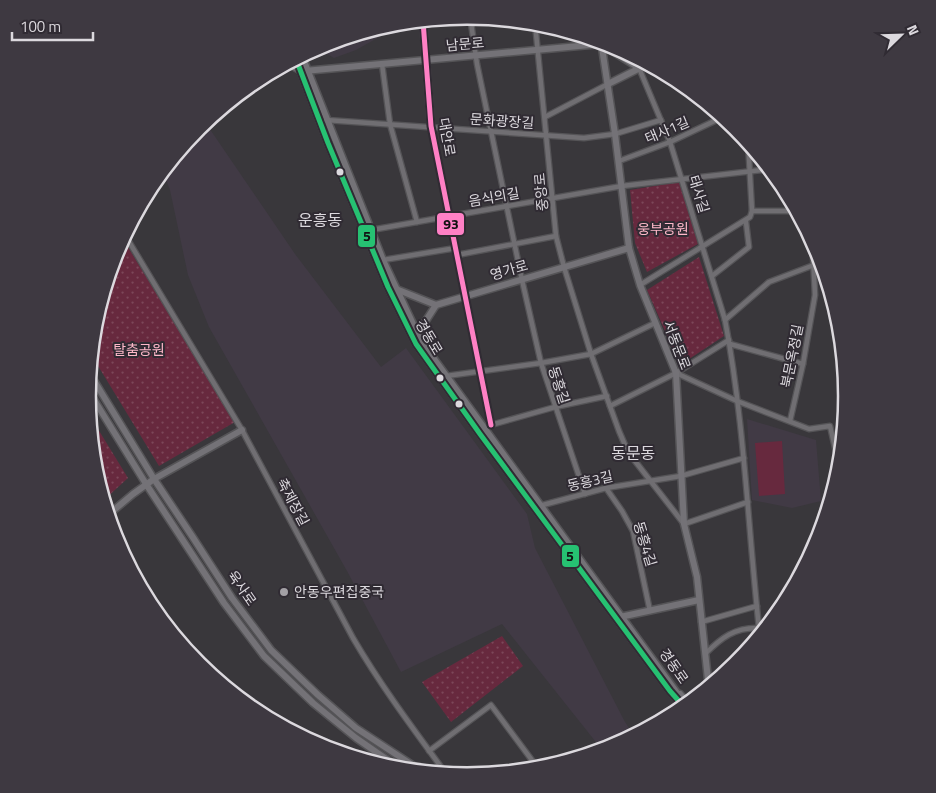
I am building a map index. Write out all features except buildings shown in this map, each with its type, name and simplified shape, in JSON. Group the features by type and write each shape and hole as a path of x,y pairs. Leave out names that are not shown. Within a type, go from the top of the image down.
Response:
{"street":[{"name":"동흥길","path":"471,25 475,56 490,131 541,363 585,494"},
{"name":"대안로","path":"424,28 431,126 491,425"},
{"name":"중앙로","path":"536,31 556,236 564,267 592,354 628,452 684,524"},
{"name":"남문로","path":"304,71 586,45"},
{"name":"서동문로","path":"602,50 619,161 629,248 640,285 676,372 684,524 697,577 708,680"},
{"path":"544,118 639,68 630,62"},
{"name":"경동로","path":"303,64 304,71 369,241 388,287 415,337 482,432 680,700"},
{"path":"382,64 390,124 417,222"},
{"name":"경동로","path":"300,65 326,120 415,337 446,376 482,432"},
{"path":"296,68 304,71"},
{"name":"태사길","path":"639,68 670,142 682,178 704,247 730,342 744,458 759,628"},
{"name":"문화광장길","path":"326,120 584,138 615,134"},
{"path":"615,134 661,120"},
{"name":"태사1길","path":"619,161 670,142 716,120"},
{"path":"640,285 746,222 752,211 749,154"},
{"name":"음식의길","path":"371,230 622,186 763,170"},
{"path":"752,211 790,211"},
{"path":"712,276 749,247 746,222"},
{"path":"457,256 556,236"},
{"name":"축제장길","path":"130,243 242,430 352,638 395,705 441,767"},
{"path":"383,260 456,248"},
{"name":"영가로","path":"436,305 629,248"},
{"name":"북문옥정길","path":"790,422 803,364 815,295 814,261"},
{"path":"725,320 769,282 814,265"},
{"path":"396,289 436,305 415,337"},
{"path":"446,376 592,354 655,323"},
{"path":"610,406 730,342 803,364"},
{"path":"676,372 737,400 809,429 830,426 835,449"},
{"name":"육사로","path":"96,385 154,479 232,598 271,650 318,696 356,728 408,763"},
{"path":"482,432 491,425 555,407 607,396"},
{"name":"육사로","path":"96,403 146,484 224,603 264,656 313,703 356,738 385,758"},
{"path":"114,510 154,479 242,430"},
{"path":"681,476 744,458"},
{"name":"동흥3길","path":"537,506 606,488 681,476"},
{"name":"동흥4길","path":"606,488 633,531 650,611"},
{"path":"684,524 748,502"},
{"path":"620,617 699,600"},
{"path":"701,622 757,606"},
{"path":"705,654 720,639 747,627 759,628"},
{"path":"672,689 683,699"},
{"path":"672,689 678,702"},
{"path":"429,751 491,705 533,762"}],"shaded area":[{"path":"382,36 356,50 334,58 326,53"},
{"path":"210,129 295,254 381,367 406,348 527,514 535,548 631,731 598,744 502,624 401,672 347,571 209,327 188,275 170,190 166,180"},
{"path":"747,419 816,440 821,501 792,508 752,500"}],"green space":[{"name":"웅부공원","path":"679,182 698,244 647,272 635,243 630,190"},
{"name":"탈춤공원","path":"128,247 235,422 159,466 98,366 109,300"},
{"path":"699,257 724,336 680,365 647,290"},
{"path":"98,429 128,478 110,495"},
{"path":"782,441 785,494 759,496 755,443"},
{"path":"502,636 523,666 451,722 422,682"}],"transit line":[{"name":"93","path":"424,28 431,126 491,425"},
{"name":"5","path":"299,66 328,143 388,287 416,344 480,434 679,701"}],"place":[{"name":"안동우편집중국","path":"284,592"}],"district":[{"name":"운흥동","path":"320,220"},
{"name":"동문동","path":"633,453"}]}
